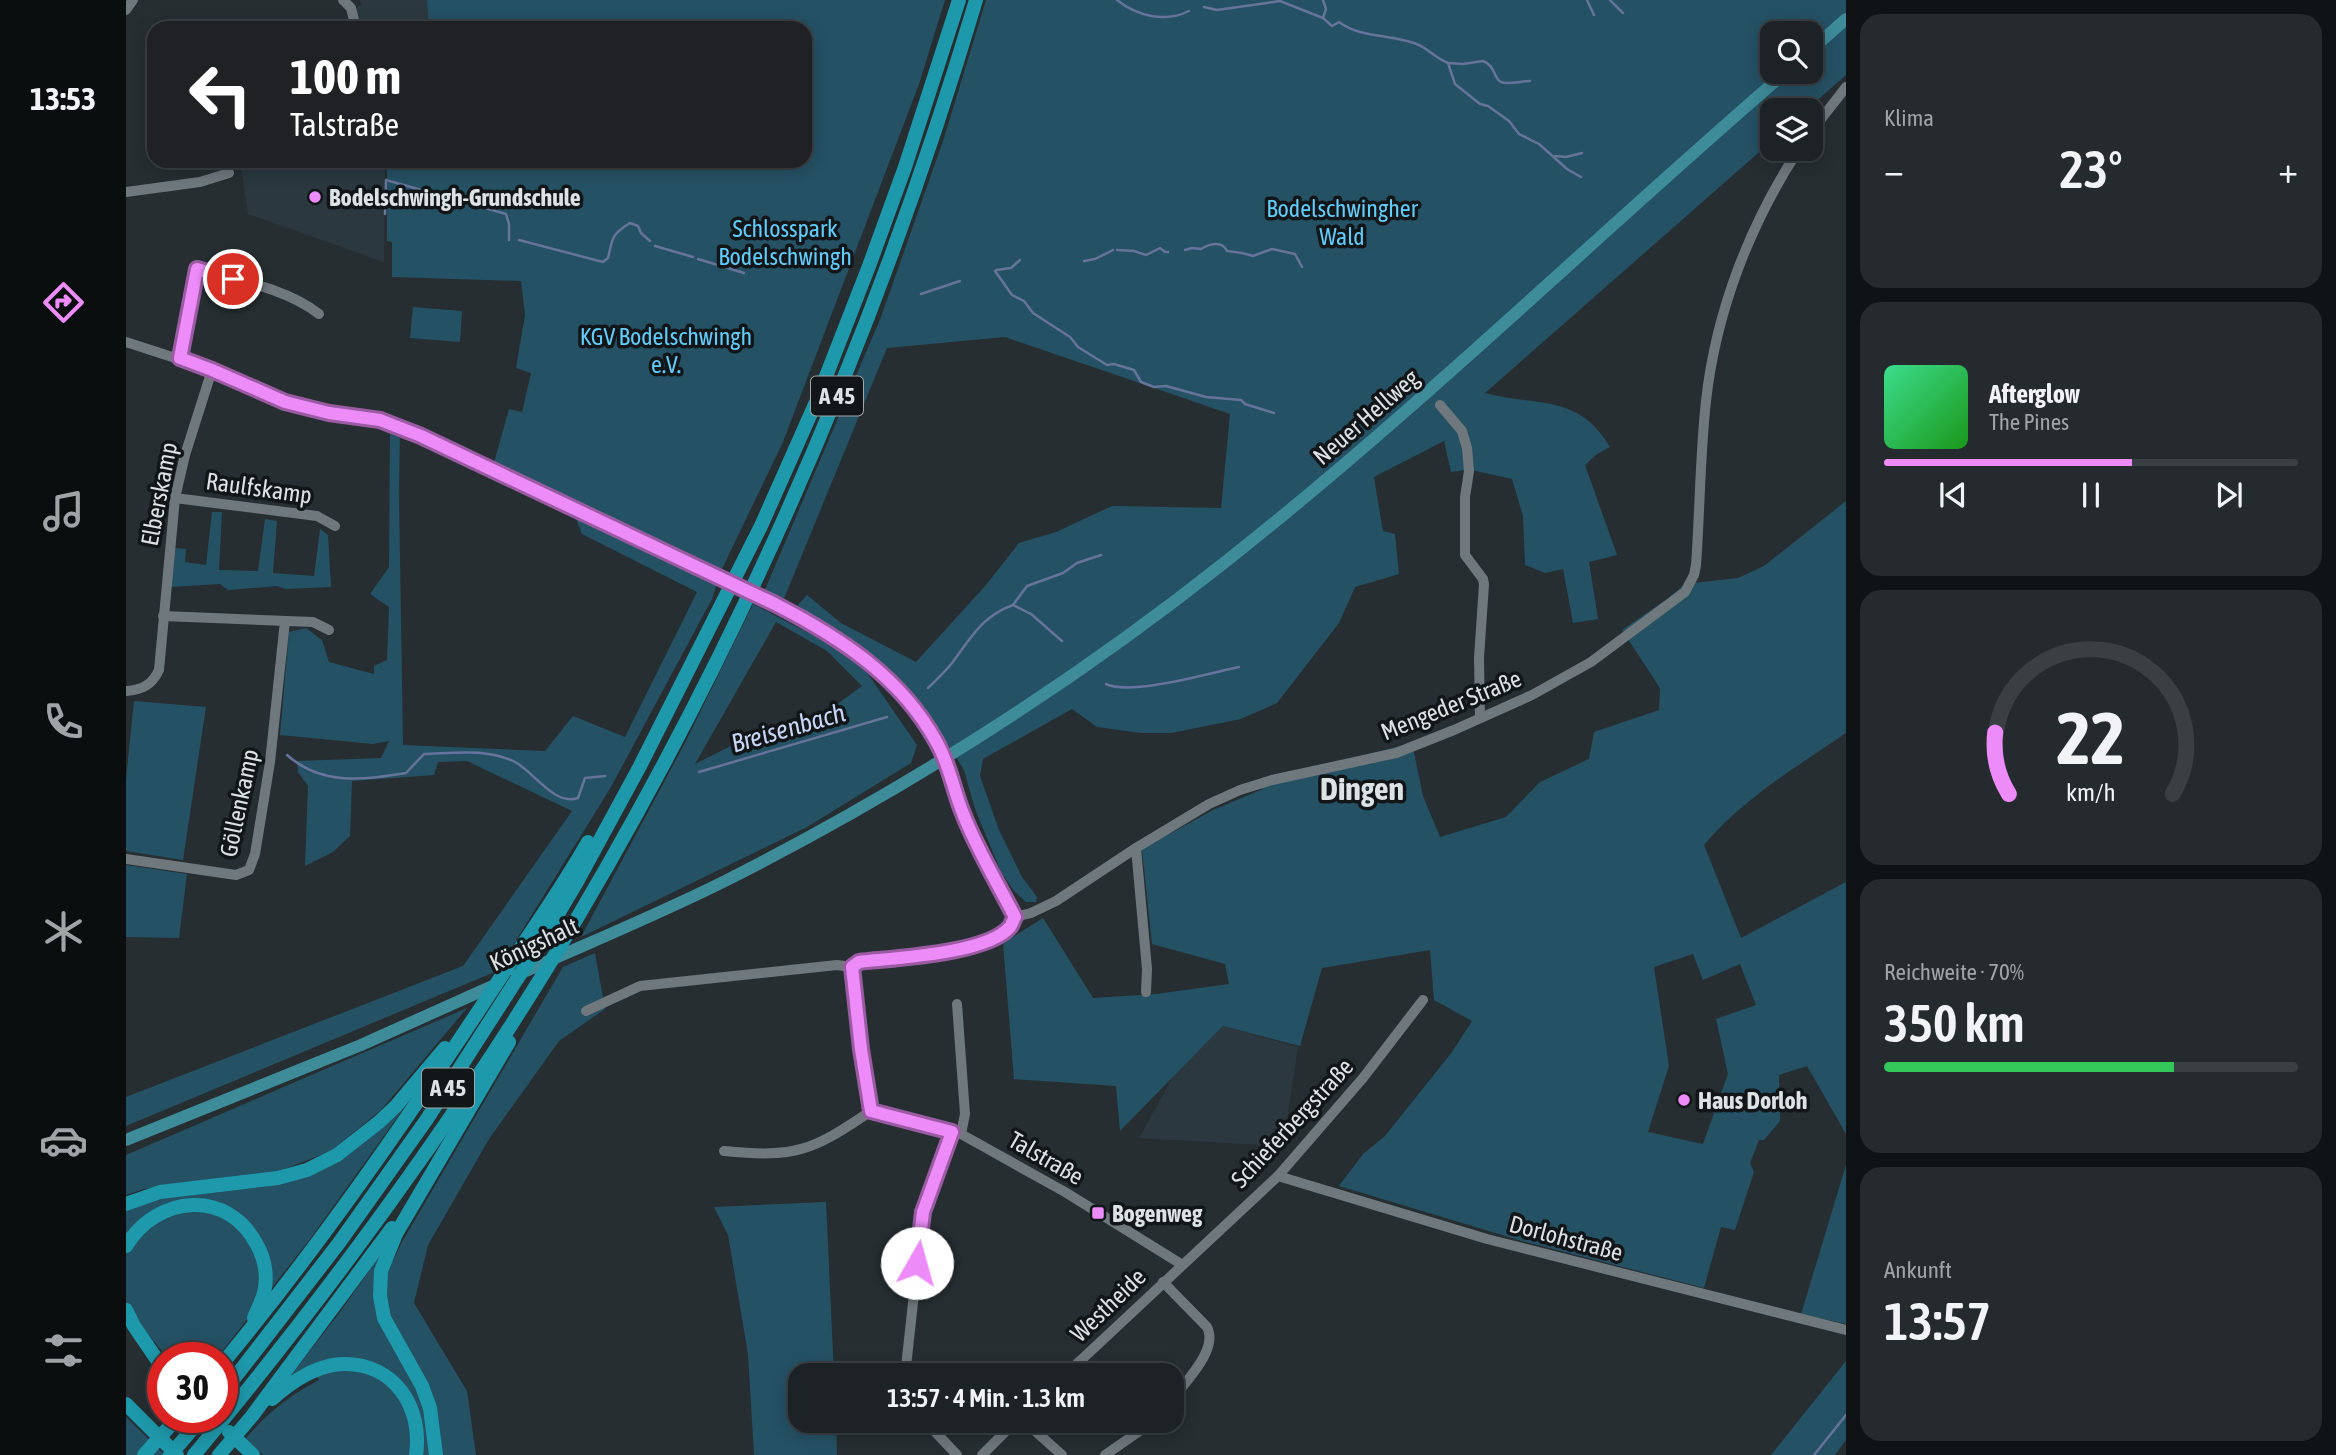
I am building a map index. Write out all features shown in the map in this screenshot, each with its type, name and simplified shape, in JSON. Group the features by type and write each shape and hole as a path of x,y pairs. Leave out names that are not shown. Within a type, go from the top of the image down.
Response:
{"highway":[{"name":"A 45","path":"238,1374 339,1243 466,1062 577,882 640,766 761,526 816,402 905,167 959,0"},
{"name":"A 45","path":"194,1455 318,1299 442,1129 546,969 670,751 720,654 795,494 883,279 942,110 976,0"},
{"path":"239,1344 352,1195 475,1016 581,855 622,785 640,766"},
{"path":"436,1455 430,1408 422,1386 384,1318 380,1296 381,1271 385,1257 434,1167 499,1062 546,969"},
{"path":"126,1204 160,1192 278,1178 307,1170 337,1155 396,1106 475,1016"},
{"path":"219,1455 253,1416 434,1167"},
{"path":"126,1246 134,1232 148,1218 166,1209 185,1205 214,1208 240,1222 253,1236 262,1254 266,1273 264,1292 255,1316 239,1344"},
{"path":"126,1310 147,1345"},
{"path":"126,1331 147,1352"},
{"path":"253,1416 280,1391 308,1373 343,1364 363,1366 389,1379 409,1401 416,1419 416,1455"},
{"path":"126,1404 177,1455"},
{"path":"144,1455 164,1433"},
{"path":"170,1455 189,1433"},
{"path":"230,1433 253,1455"}],"main road":[{"path":"1823,39 1846,19"},
{"name":"Neuer Hellweg","path":"946,758 1094,659 1268,527 1423,396 1773,84"},
{"name":"Königshalt","path":"126,1140 362,1045 724,881 848,815 946,758"}],"street":[{"path":"126,10 133,0"},
{"path":"343,0 351,8 354,21"},
{"path":"1823,117 1846,87"},
{"name":"Mengeder Straße","path":"586,1010 640,986 837,965 852,967 859,962 957,950 999,935 1010,927 1015,917 1031,914 1056,901 1209,804 1272,780 1396,753 1480,718 1571,674 1667,607 1690,586 1696,565 1706,399 1723,316 1732,284 1755,227 1792,161"},
{"path":"126,192 200,182 229,173"},
{"path":"180,358 197,269 251,283 306,303 320,314"},
{"path":"126,342 212,370 285,402 329,413 380,420 421,436 819,627 877,668 926,724 946,758 962,811 1015,917"},
{"name":"Elberskamp","path":"126,691 139,691 155,678 159,670 174,498 212,370"},
{"path":"1440,405 1462,431 1469,460 1465,497 1465,555 1484,584 1478,678 1480,718"},
{"name":"Raulfskamp","path":"174,498 317,516 335,526"},
{"path":"163,616 313,622 329,630"},
{"name":"Göllenkamp","path":"126,859 236,875 249,870 255,854 270,762 285,621"},
{"path":"1136,848 1147,969 1146,992"},
{"path":"724,1151 769,1155 812,1147 835,1136 871,1111 852,967"},
{"name":"Schieferbergstraße","path":"1181,1264 1278,1176 1363,1078 1423,1000"},
{"path":"906,1363 923,1212 965,1114 957,1004"},
{"name":"Talstraße","path":"871,1111 956,1133 1065,1192 1181,1264"},
{"name":"Dorlohstraße","path":"1278,1176 1486,1239 1846,1330"},
{"name":"Westheide","path":"1079,1363 1181,1264"},
{"path":"1163,1282 1207,1328 1211,1337 1208,1352 1184,1384"},
{"path":"936,1433 957,1455"},
{"path":"982,1455 1004,1433"},
{"path":"1037,1433 1062,1455"},
{"path":"1105,1455 1137,1433"}],"shaded area":[{"path":"360,0 427,0 428,21 357,21 356,8 362,5"},
{"name":"Bodelschwingh-Grundschule","path":"240,168 385,168 384,262 248,214"},
{"path":"1223,1026 1298,1047 1283,1146 1139,1138 1173,1077"}],"green space":[{"path":"427,0 945,0 919,84 783,442 721,571 712,599 611,787 497,971 126,1126 126,1097 463,966 572,811 467,761 438,762 434,775 352,781 350,836 333,852 305,866 308,786 298,772 297,761 381,758 389,741 373,744 280,735 289,632 306,628 322,640 329,662 374,674 374,666 387,660 389,607 370,594 389,567 390,429 400,427 403,745 545,751 573,716 625,737 697,592 582,534 572,508 492,470 509,409 522,412 531,373 516,368 525,315 521,281 392,277 392,242 387,241 387,168 812,168 812,21 428,21"},
{"name":"Bodelschwingher Wald","path":"986,0 1846,0 1846,75 1820,98 1760,98 1760,151 1485,393 1570,410 1598,430 1610,447 1585,465 1617,555 1589,562 1598,619 1573,623 1563,569 1545,573 1525,565 1523,516 1512,479 1471,470 1461,440 1467,470 1451,472 1444,441 1374,477 1383,531 1395,534 1399,574 1355,587 1339,623 1277,703 1241,719 1171,733 1141,733 1097,727 1072,709 983,759 980,776 999,830 1022,877 1037,897 1036,902 1026,902 1014,891 1001,872 975,809 964,770 938,728 885,666 837,629 797,606 807,595 841,623 916,662 986,585 1019,543 1056,532 1112,506 1221,508 1230,414 1005,337 887,348 783,601 764,592 881,317 944,138"},
{"path":"413,307 461,311 460,342 410,338"},
{"path":"1846,501 1846,733 1753,798 1704,845 1741,938 1846,882 1846,1134 1807,1066 1779,1075 1780,1121 1764,1140 1759,1140 1750,1163 1754,1172 1735,1230 1721,1227 1704,1288 1522,1241 1339,1186 1363,1154 1385,1136 1452,1052 1472,1021 1434,1000 1430,950 1322,968 1300,1046 1223,1026 1120,1131 1116,1086 1014,1079 1003,943 1043,918 1093,998 1156,994 1229,984 1225,964 1152,944 1142,849 1213,810 1263,789 1261,781 1412,743 1423,796 1440,837 1506,817 1540,782 1589,759 1594,732 1659,710 1660,688 1622,630 1685,584 1738,578 1764,566","holes":["1693,954 1703,980 1740,964 1756,1005 1716,1019 1728,1074 1703,1144 1648,1132 1669,1066 1654,967"]},
{"path":"212,512 222,512 219,570 258,571 265,519 277,521 273,573 314,576 320,529 328,535 331,587 285,589 277,586 228,590 220,584 171,587 173,548 186,549 185,562 206,565"},
{"path":"753,604 834,646 868,674 917,745 911,763 807,827 581,937 685,743","holes":["776,622 827,651 862,686 817,719 761,731 695,764"]},
{"path":"134,701 206,707 183,860 126,851 126,779"},
{"path":"126,865 187,874 179,938 126,937"},
{"path":"595,953 605,1009 559,1041 489,1139 428,1245 414,1303 467,1391 476,1455 263,1455 245,1439 279,1406 319,1380 311,1365 292,1374 381,1254 393,1261 563,967"},
{"path":"467,1008 381,1110 331,1151 277,1172 144,1189 126,1195 126,1155"},
{"path":"424,1080 310,1239 230,1342 154,1342 145,1331 126,1321 126,1210 159,1197 265,1187 325,1168"},
{"path":"1846,1165 1846,1324 1801,1314"},
{"path":"826,1202 833,1363 788,1363 788,1433 836,1433 837,1455 754,1455 748,1354 728,1235 714,1207"},
{"path":"1846,1361 1846,1440 1835,1455 1771,1455"},
{"path":"126,1417 165,1455 126,1455"}],"waterway":[{"path":"1117,0 1133,10 1151,16 1170,17 1189,11"},
{"path":"1323,0 1326,9 1323,18"},
{"path":"1587,0 1594,15"},
{"path":"1610,0 1623,13"},
{"path":"1204,7 1217,10 1280,1 1323,18 1332,26 1339,22 1356,31 1419,45 1448,63 1455,84 1480,104 1488,106 1509,121 1519,134 1539,144 1567,169 1581,177"},
{"path":"1448,63 1483,61 1501,82 1530,81"},
{"path":"1555,156 1566,157 1582,153"},
{"path":"385,214 386,180 506,214 509,240"},
{"path":"519,240 603,262 608,258 616,234 630,223 638,226 650,241"},
{"path":"1185,250 1219,244 1227,251 1253,256 1272,249 1295,254 1302,267"},
{"path":"655,246 693,257"},
{"path":"1117,250 1146,255 1160,248 1168,252"},
{"path":"1084,261 1113,250"},
{"path":"698,259 744,273"},
{"path":"996,270 1011,268 1020,260"},
{"path":"995,271 1012,295 1024,301 1033,313 1107,365 1114,364 1134,370 1141,382 1154,387 1166,386 1206,397 1241,400 1245,404 1274,413"},
{"path":"921,294 960,281"},
{"path":"1013,605 1027,586 1101,555"},
{"name":"Breisenbach","path":"928,688 985,622 1013,605 1031,614 1062,641"},
{"name":"Breisenbach","path":"1106,684 1118,687 1151,685 1239,667"},
{"name":"Breisenbach","path":"699,772 887,717"},
{"name":"Breisenbach","path":"287,755 314,772 358,779 406,773 424,754 470,752 493,755 515,762 553,793 569,799 578,798 585,778 605,776"},
{"path":"1814,1455 1846,1415"}],"place":[{"name":"Bodelschwingh-Grundschule","path":"315,197"},
{"name":"Haus Dorloh","path":"1684,1100"},
{"name":"Bogenweg","path":"1098,1213"}],"district":[{"name":"Dingen","path":"1362,788"}],"route":[{"path":"233,279 197,269 180,358 285,402 329,413 380,420 421,436 775,604 819,627 877,668 926,724 946,758 962,811 1015,917 1010,927 999,935 957,950 859,962 852,967 871,1111 952,1132 923,1212 917,1263"}],"park label":[{"name":"Schlosspark Bodelschwingh","path":"785,242"},
{"name":"KGV Bodelschwingh e.V.","path":"666,350"}]}
